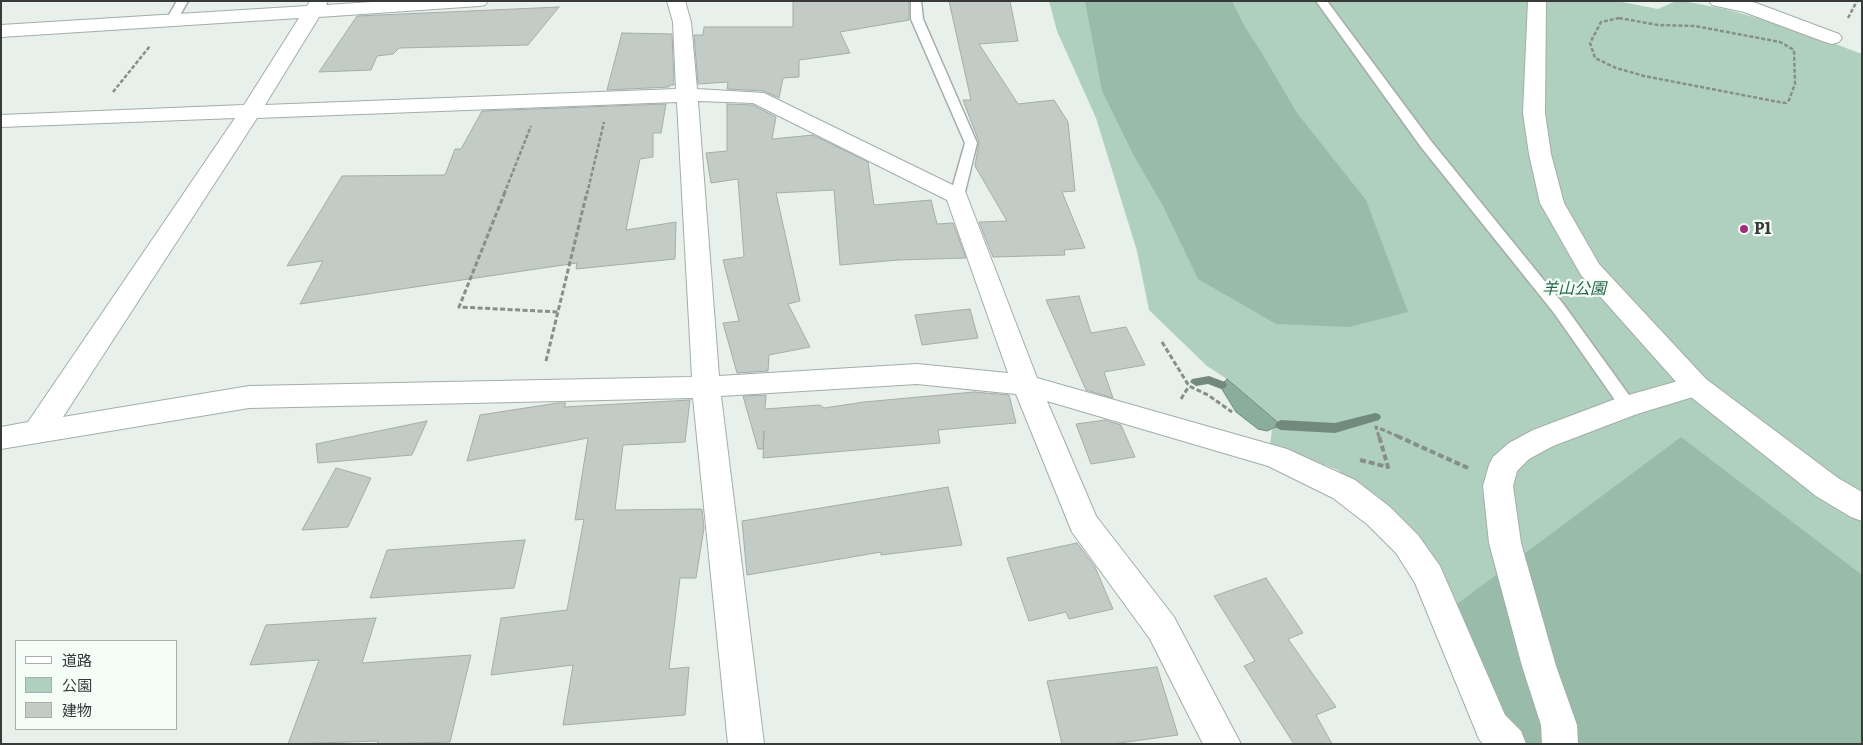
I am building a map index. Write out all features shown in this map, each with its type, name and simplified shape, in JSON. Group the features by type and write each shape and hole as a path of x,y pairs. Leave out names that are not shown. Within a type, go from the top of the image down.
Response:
{"street":[{"path":"1,31 172,20 316,6 479,1"},
{"path":"676,1 682,22 706,387 746,744"},
{"path":"1537,1 1534,113 1540,154 1552,203 1590,269 1696,386 1827,488 1862,508"},
{"path":"1718,1 1749,8 1832,38"},
{"path":"38,431 250,111 316,6"},
{"path":"1,121 687,94 757,97 957,196 1026,385 1083,523 1162,628 1223,744"},
{"path":"1,438 249,397 706,387 917,374 1026,385 1277,457 1344,489 1379,516 1400,537 1428,576 1492,727 1508,744"},
{"path":"1560,744 1559,725 1539,666 1505,542 1498,486 1504,465 1519,451 1543,438 1628,406 1696,386"}],"lane":[{"path":"172,20 183,1"},
{"path":"916,1 917,19 971,143 957,196"},
{"path":"1321,1 1426,144 1559,309 1628,406"}],"path":[{"path":"1619,18 1658,25 1695,26 1780,42 1794,50 1795,84 1789,100 1786,103 1779,102 1644,76 1616,68 1595,58 1590,43 1601,22 1619,18"},
{"path":"92,117 172,20"},
{"path":"539,390 610,97"},
{"path":"541,100 459,307 558,312"},
{"path":"1162,342 1189,386 1233,413"},
{"path":"1187,391 1189,386"},
{"path":"1352,457 1388,467 1376,427 1473,470"}],"green space":[{"name":"羊山公園","path":"1049,1 1617,1 1658,9 1676,1 1683,1 1725,9 1793,28 1862,54 1862,744 1511,725 1419,536 1338,470 1270,444 1272,430 1280,424 1227,379 1207,366 1149,310 1137,251 1096,118 1057,31"}],"shaded area":[{"path":"1085,1 1232,1 1245,27 1297,113 1366,200 1408,312 1349,327 1276,324 1198,279 1163,206 1134,156 1102,91"},
{"path":"1227,379 1281,425 1267,431 1258,429 1236,412 1220,386"},
{"path":"1681,437 1862,575 1862,744 1504,744 1449,610"}],"building":[{"path":"793,1 909,1 909,20 840,32 850,53 799,60 799,77 783,78 779,98 764,91 727,89 728,82 698,84 694,35 703,35 704,27 793,27"},
{"path":"949,1 1010,1 1018,41 979,44 1018,104 1054,100 1068,122 1075,191 1062,192 1085,248 1064,250 1065,255 993,257 979,222 1007,221 975,166 979,142 963,100 971,100"},
{"path":"559,7 528,45 399,48 393,54 377,56 371,70 319,72 357,16"},
{"path":"622,33 672,34 674,85 669,87 607,90"},
{"path":"666,104 661,133 653,133 653,157 640,159 626,230 676,222 675,259 576,269 577,263 300,304 323,261 287,266 342,176 445,175 455,149 461,149 482,111"},
{"path":"727,104 753,105 776,117 772,139 813,135 868,162 874,205 931,200 937,224 953,223 966,258 898,260 840,265 834,190 776,193 800,301 788,304 810,347 769,355 768,371 737,373 723,323 739,321 723,260 744,257 738,179 711,183 706,153 727,151"},
{"path":"1079,296 1091,333 1126,327 1145,365 1104,372 1113,398 1086,390 1046,300"},
{"path":"970,309 978,338 922,345 915,315"},
{"path":"974,392 1009,395 1016,423 938,430 940,443 763,458 764,431 763,449 758,449 743,396 766,395 765,409 820,405 824,408 864,402"},
{"path":"690,400 685,442 623,445 615,510 702,509 704,528 696,578 680,578 669,669 689,667 685,715 563,725 573,665 491,675 501,618 567,610 584,519 575,520 588,438 467,461 480,415 558,403 566,403 564,407"},
{"path":"1105,420 1121,425 1135,457 1091,464 1076,424"},
{"path":"427,421 412,455 318,463 316,444"},
{"path":"336,468 371,478 348,527 302,530"},
{"path":"948,487 962,545 881,555 881,552 747,575 742,521"},
{"path":"525,540 514,588 370,598 387,550"},
{"path":"1077,543 1095,567 1113,609 1069,619 1066,612 1029,621 1007,558"},
{"path":"1266,578 1303,633 1288,639 1336,707 1316,715 1332,744 1294,744 1244,666 1255,661 1214,596"},
{"path":"376,618 362,663 471,655 450,742 377,744 378,741 288,744 319,660 250,665 266,625"},
{"path":"1157,667 1178,735 1112,744 1062,744 1047,681"}],"waterway":[{"path":"1196,382 1209,380 1221,385"},
{"path":"1281,425 1335,428 1375,417"}],"place":[{"name":"P1","path":"1744,229"}]}
